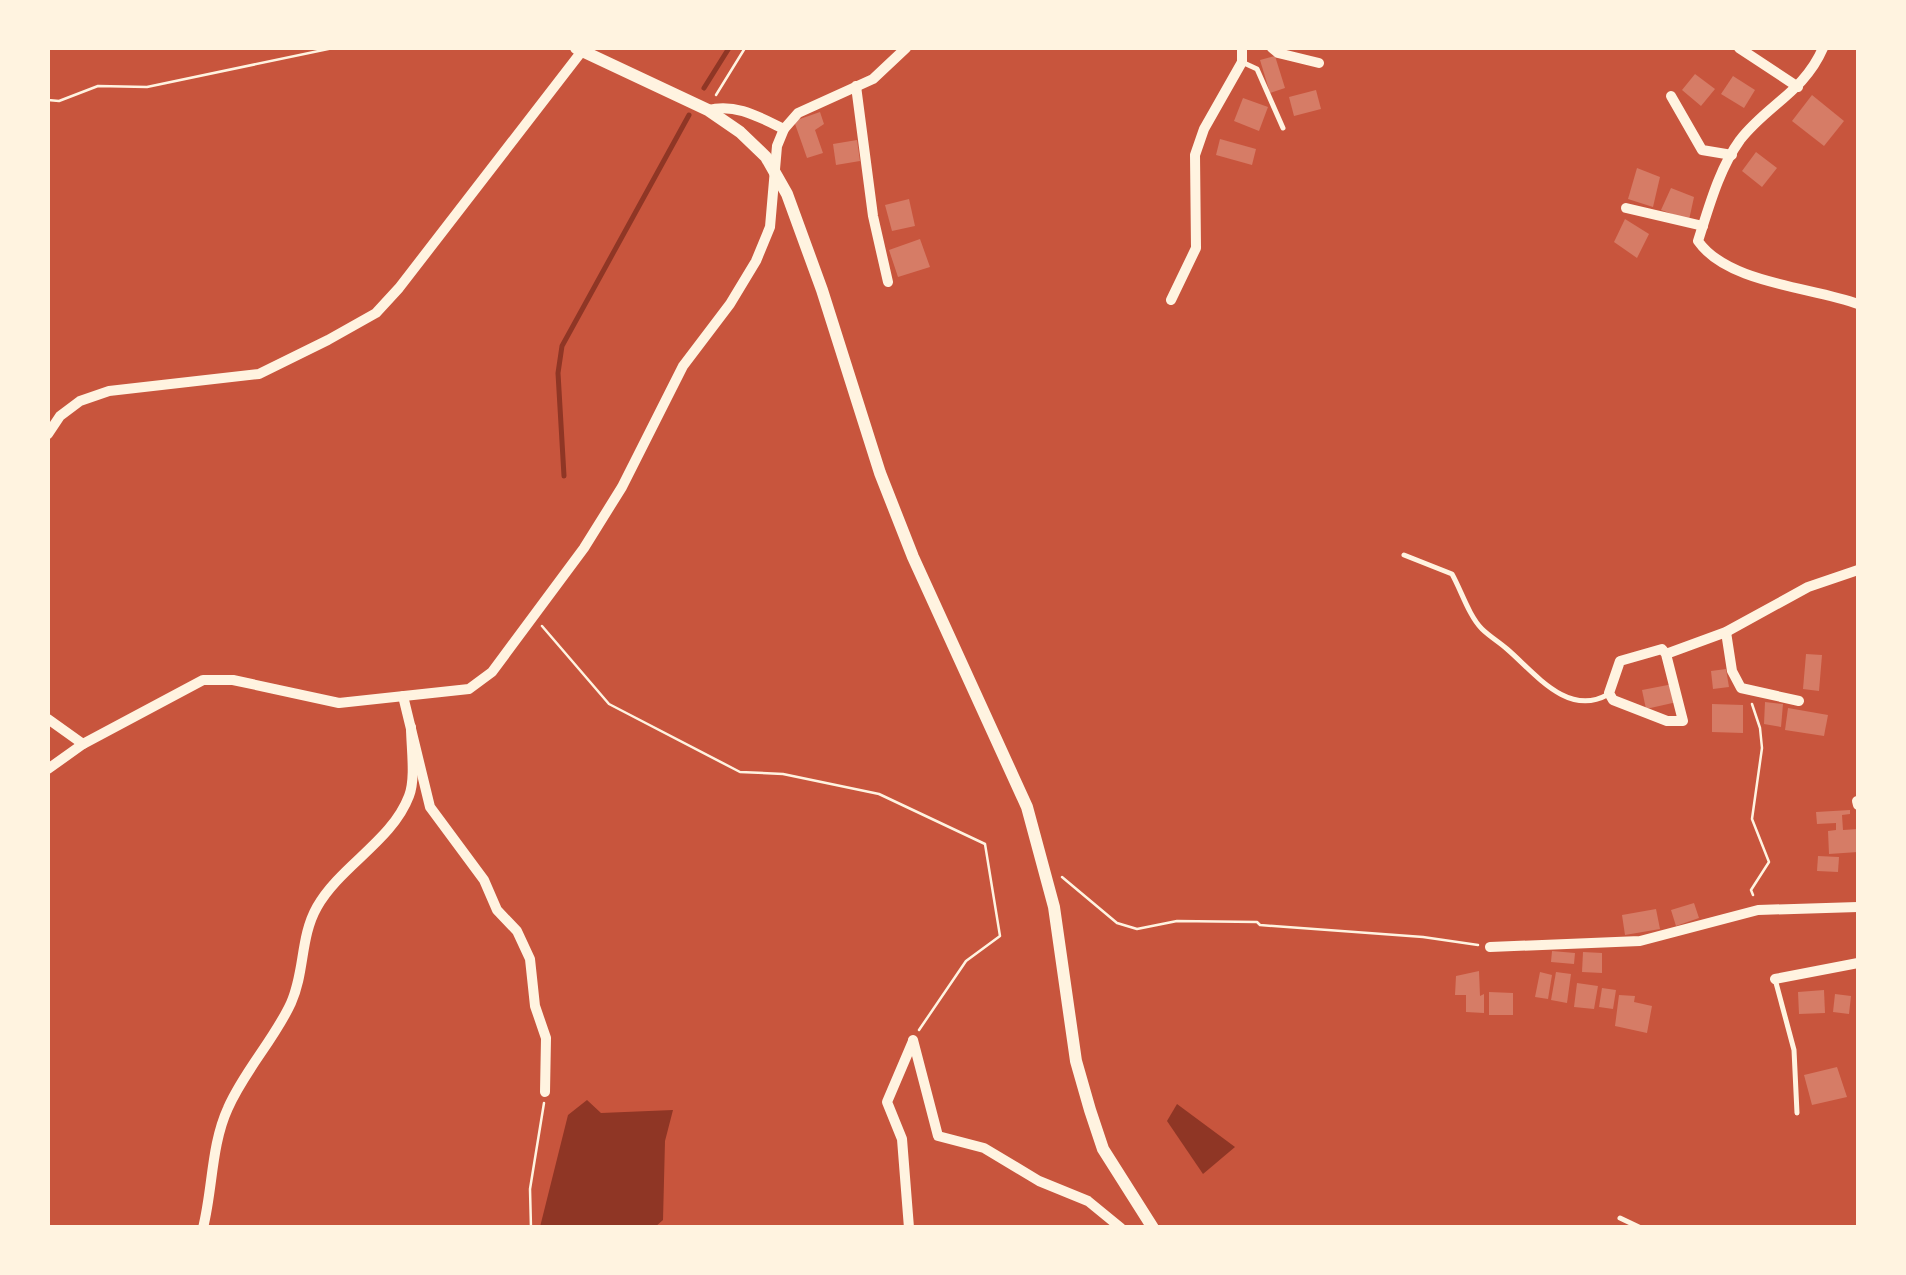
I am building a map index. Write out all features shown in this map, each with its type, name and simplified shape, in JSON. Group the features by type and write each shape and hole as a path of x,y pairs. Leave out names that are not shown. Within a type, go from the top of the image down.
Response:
{"street":[{"path":"48,770 83,744 203,680 234,680 339,704 469,688 492,672 584,548 622,487 683,366 730,304 756,260 770,227 777,146 784,129 798,113 873,79 906,48"},
{"path":"1171,300 1196,248 1195,155 1204,129 1242,62 1242,48"},
{"path":"1272,48 1319,63"},
{"path":"1738,48 1798,87"},
{"path":"1823,48 1798,87 1741,139 1713,191 1698,241 1707,254 1762,279 1858,304"},
{"path":"48,434 60,416 80,401 108,391 259,374 376,313 579,49 708,110 740,132 775,170 804,236 880,474 913,558 1027,807 1062,953 1076,1060 1090,1110 1103,1149 1153,1228"},
{"path":"856,86 873,216 888,282"},
{"path":"1671,96 1702,150 1732,155"},
{"path":"708,110 724,106 751,113 784,129"},
{"path":"1626,208 1703,226"},
{"path":"1666,654 1726,632 1808,588 1858,570"},
{"path":"1726,632 1732,671 1741,688 1799,701"},
{"path":"1662,650 1666,654 1683,721 1667,721 1613,700 1610,693 1620,661 1662,650"},
{"path":"403,696 430,808 484,880 496,910 516,931 530,960 535,1006 546,1038 546,1092"},
{"path":"48,719 83,744"},
{"path":"203,1228 220,1128 229,1104 290,1004 301,976 302,951 315,910 331,886 400,814 411,793 410,727"},
{"path":"1490,946 1640,941 1758,910 1858,906"},
{"path":"1775,979 1858,963"},
{"path":"909,1228 902,1139 887,1102 913,1040"},
{"path":"913,1040 938,1136 984,1148 1039,1181 1088,1201 1121,1228"}],"lane":[{"path":"1242,62 1257,69 1283,128"},
{"path":"1404,556 1452,574 1481,628 1546,686 1569,698 1583,700 1596,700 1610,693"},
{"path":"1775,979 1794,1050 1797,1113"},
{"path":"1620,1218 1641,1228"}],"path":[{"path":"48,100 98,86 147,87 333,48"},
{"path":"708,110 744,48"},
{"path":"534,617 610,704 740,772 783,774 879,794 985,844 1000,936 966,961 913,1040"},
{"path":"1741,688 1760,728 1762,748 1752,819 1769,862 1751,890 1758,910"},
{"path":"1043,862 1118,923 1138,929 1177,921 1256,922 1423,936 1490,946"},
{"path":"531,1228 530,1189 546,1092"}],"shaded area":[{"path":"587,1100 601,1113 673,1110 665,1141 663,1220 655,1227 540,1227 568,1115"},
{"path":"1177,1104 1235,1147 1203,1174 1167,1121"}],"building":[{"path":"1275,56 1285,88 1270,93 1260,60"},
{"path":"1695,74 1715,89 1701,106 1682,90"},
{"path":"1733,76 1755,90 1744,108 1721,94"},
{"path":"1316,90 1321,109 1294,116 1289,97"},
{"path":"1812,95 1844,121 1824,146 1792,121"},
{"path":"1243,98 1268,107 1259,131 1234,121"},
{"path":"820,112 824,124 815,130 823,153 807,158 794,121"},
{"path":"1220,139 1256,149 1252,165 1216,155"},
{"path":"857,140 860,161 836,165 833,144"},
{"path":"1756,152 1777,168 1762,187 1742,171"},
{"path":"1637,168 1660,177 1653,207 1628,199"},
{"path":"1671,188 1694,197 1689,220 1661,210"},
{"path":"909,199 915,226 892,231 885,205"},
{"path":"1625,219 1649,234 1637,258 1614,242"},
{"path":"920,239 930,267 898,277 889,250"},
{"path":"1806,654 1822,655 1819,691 1803,689"},
{"path":"1726,669 1729,687 1713,689 1711,671"},
{"path":"1673,684 1677,702 1646,709 1642,690"},
{"path":"1765,702 1783,704 1781,727 1764,724"},
{"path":"1712,704 1743,705 1743,733 1712,732"},
{"path":"1788,708 1828,715 1824,736 1785,730"},
{"path":"1850,810 1850,814 1842,815 1843,830 1858,829 1858,852 1829,854 1828,831 1836,830 1836,823 1817,824 1816,812"},
{"path":"1818,856 1839,857 1838,872 1817,871"},
{"path":"1694,903 1699,918 1676,926 1671,910"},
{"path":"1656,909 1660,929 1625,935 1622,915"},
{"path":"1552,951 1575,953 1574,964 1551,962"},
{"path":"1583,952 1602,953 1602,973 1582,972"},
{"path":"1479,971 1484,1013 1466,1012 1466,995 1455,995 1456,976"},
{"path":"1540,972 1552,975 1548,999 1535,997"},
{"path":"1556,972 1571,974 1567,1003 1551,1000"},
{"path":"1577,983 1598,986 1594,1009 1574,1007"},
{"path":"1602,988 1616,990 1613,1009 1599,1007"},
{"path":"1824,990 1825,1013 1799,1014 1798,992"},
{"path":"1489,992 1513,993 1513,1015 1489,1015"},
{"path":"1835,994 1851,996 1849,1014 1833,1012"},
{"path":"1619,995 1635,996 1634,1002 1652,1006 1647,1033 1615,1026"},
{"path":"1837,1067 1847,1097 1812,1105 1804,1075"}],"waterway":[{"path":"704,88 729,48"},
{"path":"564,476 558,373 562,346 689,115"}]}
